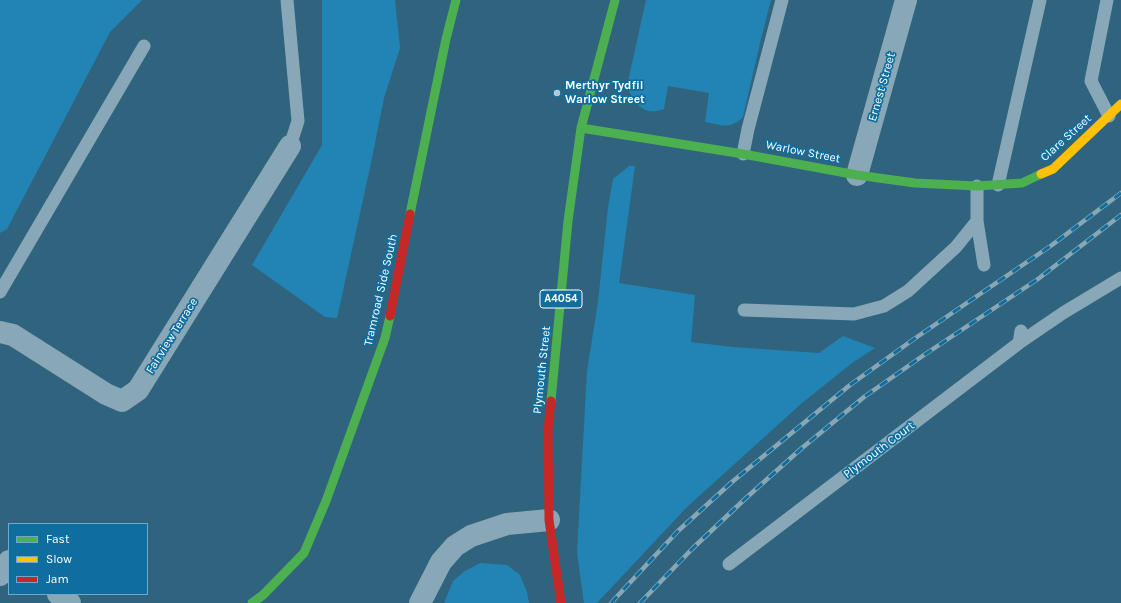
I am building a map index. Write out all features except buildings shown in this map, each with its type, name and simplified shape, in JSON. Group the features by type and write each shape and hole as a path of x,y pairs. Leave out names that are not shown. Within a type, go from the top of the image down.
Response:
{"street":[{"name":"Tramroad Side South","path":"252,603 263,595 304,553 326,501 385,338 446,39 456,0"},
{"name":"Plymouth Street","path":"561,603 549,520 548,430 568,221 581,128 615,0"},
{"name":"Ernest Street","path":"857,175 906,0"},
{"name":"Clare Street","path":"1022,183 1053,169 1121,104"},
{"name":"Warlow Street","path":"581,128 743,154 857,175 915,183 977,186 1022,183"},
{"name":"Fairview Terrace","path":"0,332 13,335 106,394 122,401 138,390 290,146"},
{"path":"420,603 440,562 455,546 471,536 507,524 549,520"},
{"path":"0,575 8,563"},
{"path":"59,595 70,603"}],"lane":[{"path":"287,0 298,121 290,146"},
{"path":"743,154 748,129 782,0"},
{"path":"998,185 1040,0"},
{"path":"1107,0 1091,80 1109,116"},
{"path":"0,292 144,46"},
{"path":"977,186 976,221 984,265"},
{"path":"744,310 854,314 884,306 908,291 956,247 976,221"},
{"name":"Plymouth Court","path":"729,564 1020,337 1121,278"}],"shaded area":[{"path":"0,0 142,0 110,32 7,229 0,233"},
{"path":"322,0 395,0 400,48 384,98 337,318 325,317 252,265 322,145"},
{"path":"646,0 771,0 743,117 734,124 726,126 705,122 709,93 668,86 664,109 657,111 645,110 633,98 627,86"},
{"path":"629,166 635,166 619,283 695,295 691,342 733,347 819,353 843,336 875,348 852,363 802,403 687,507 597,603 584,603 577,553 587,371 598,302 608,207 613,179"},
{"path":"480,563 507,565 520,575 527,592 529,603 444,603 453,581 465,571"}],"railway":[{"path":"611,603 678,531 732,482 850,385 914,339 1052,245 1121,193"},
{"path":"640,603 692,549 746,498 802,448 864,397 1038,279 1121,215"}],"traffic: fast":[{"path":"410,214 446,39 456,0"},
{"path":"551,401 568,221 581,128 615,0"},
{"path":"581,128 743,154 857,175 915,183 977,186 1022,183 1041,174"},
{"path":"252,603 263,595 304,553 326,501 385,338 390,316"}],"traffic: slow":[{"path":"1041,174 1053,169 1121,104"}],"traffic: jam":[{"path":"390,316 410,214"},
{"path":"551,401 548,430 549,520 561,603"}],"place":[{"name":"Merthyr Tydfil Warlow Street","path":"557,93"}]}
